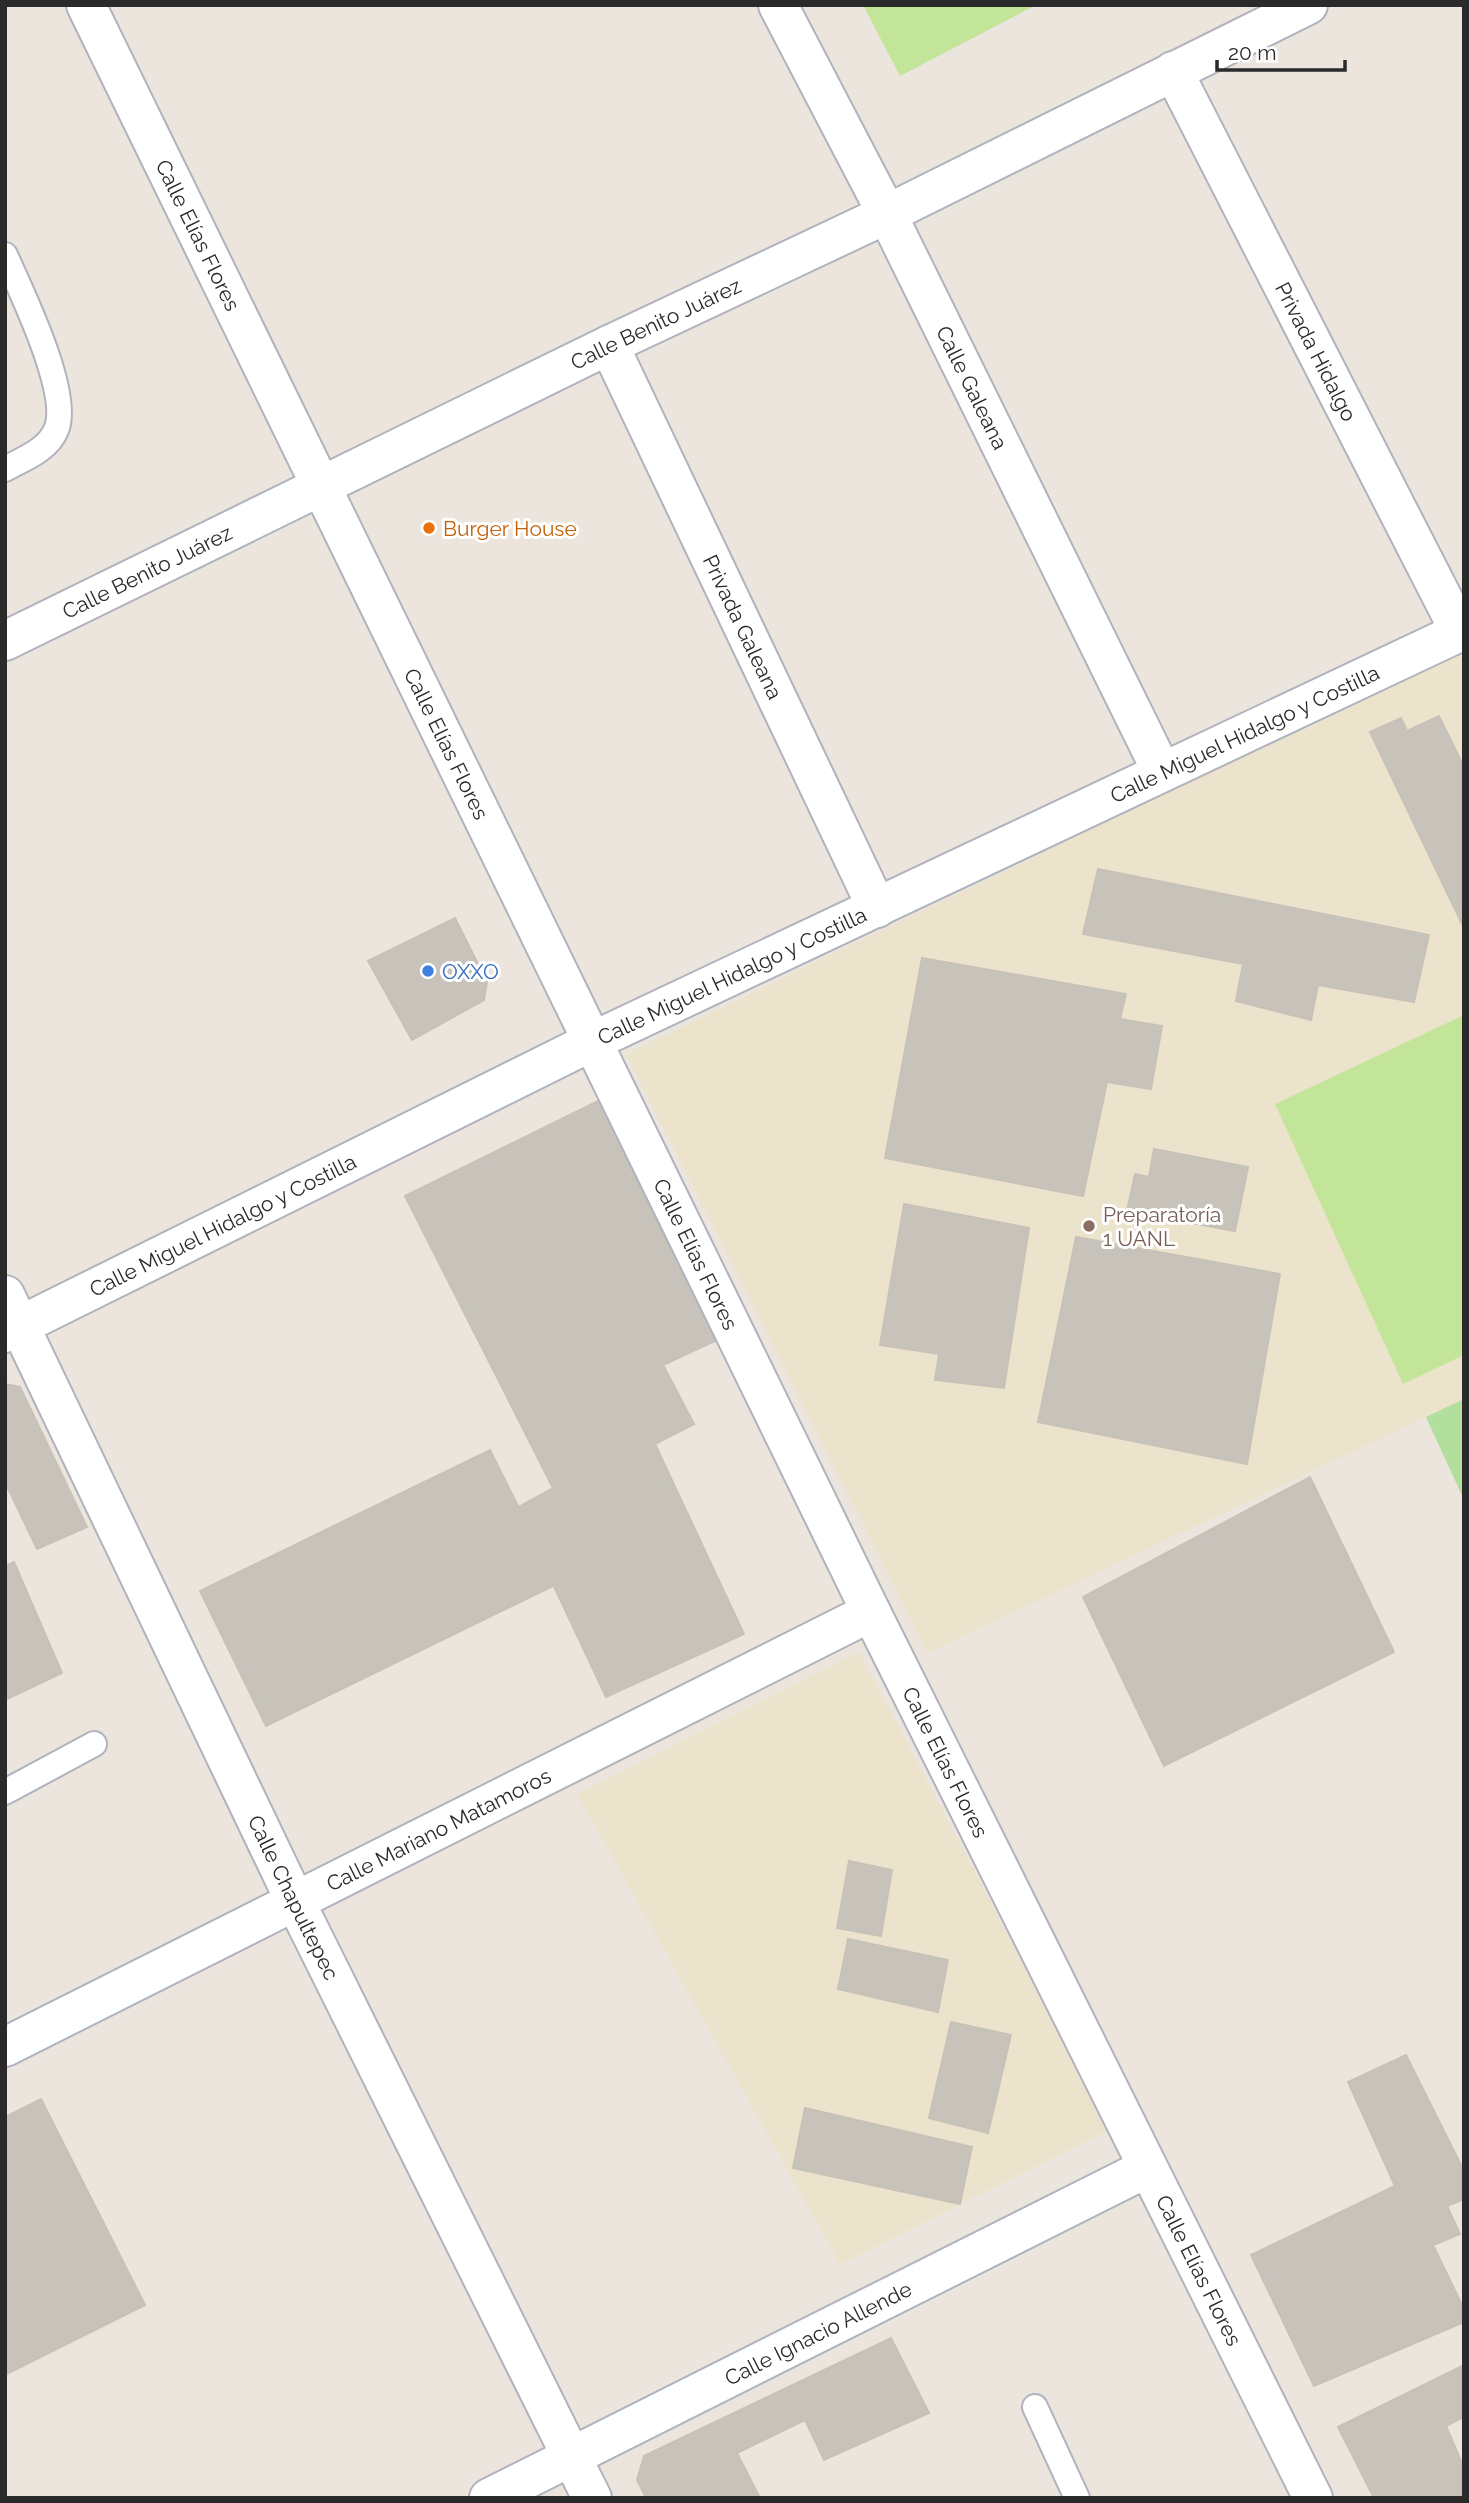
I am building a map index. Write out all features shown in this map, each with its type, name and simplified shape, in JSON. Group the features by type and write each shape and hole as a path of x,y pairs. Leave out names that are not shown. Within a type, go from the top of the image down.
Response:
{"street":[{"name":"Calle Elías Flores","path":"86,5 591,1042 1147,2168 1313,2498"},
{"name":"Calle Galeana","path":"778,5 887,214 1162,772"},
{"name":"Calle Benito Juárez","path":"5,641 609,345 887,214 1308,5"},
{"name":"Privada Hidalgo","path":"1173,71 1462,631"},
{"name":"Privada Galeana","path":"609,345 877,908"},
{"name":"Calle Miguel Hidalgo y Costilla","path":"10,1318 1462,631"},
{"name":"Calle Chapultepec","path":"10,1318 295,1901 592,2498"},
{"name":"Calle Mariano Matamoros","path":"5,2046 872,1612"},
{"name":"Calle Ignacio Allende","path":"489,2498 1147,2168"}],"lane":[{"path":"5,255 53,374 60,404 56,430 39,451 5,469"},
{"path":"5,1792 94,1744"},
{"path":"1035,2407 1077,2498"}],"shaded area":[{"name":"Preparatoría 1 UANL","path":"1464,649 1464,1399 928,1653 626,1054"},
{"path":"859,1652 1110,2129 840,2264 577,1794"}],"green space":[{"path":"863,5 1036,5 900,76"},
{"path":"1464,1015 1464,1355 1403,1384 1275,1104"},
{"path":"1464,1399 1464,1500 1426,1417"}],"building":[{"path":"1439,716 1464,767 1463,926 1370,732 1401,718 1407,731"},
{"path":"1098,869 1429,935 1414,1002 1318,985 1311,1020 1236,1001 1243,964 1083,934"},
{"name":"OXXO","path":"455,918 487,982 484,1000 412,1040 368,961"},
{"path":"922,958 1126,994 1120,1019 1162,1026 1151,1089 1107,1082 1083,1196 885,1158"},
{"path":"606,1097 717,1340 663,1365 694,1424 655,1444 744,1634 606,1697 517,1508 553,1488 405,1196"},
{"path":"1154,1149 1248,1167 1235,1231 1127,1211 1135,1174 1149,1177"},
{"path":"904,1204 1029,1228 1004,1388 935,1380 939,1354 880,1345"},
{"path":"1076,1237 1280,1274 1247,1464 1038,1422"},
{"path":"5,1384 20,1387 87,1527 37,1549 5,1482"},
{"path":"490,1450 557,1584 266,1726 200,1591"},
{"path":"1310,1477 1394,1652 1164,1766 1083,1597"},
{"path":"14,1562 62,1673 5,1700 5,1566"},
{"path":"849,1861 892,1870 881,1936 837,1928"},
{"path":"848,1939 948,1960 938,2012 838,1989"},
{"path":"951,2022 1011,2035 988,2133 929,2118"},
{"path":"1406,2055 1464,2171 1464,2199 1447,2206 1460,2234 1433,2245 1464,2309 1464,2322 1314,2386 1251,2255 1395,2186 1348,2082"},
{"path":"41,2099 145,2305 5,2375 5,2117"},
{"path":"805,2108 972,2147 960,2204 793,2168"},
{"path":"891,2338 929,2413 824,2460 805,2420 737,2453 760,2498 646,2498 637,2480 644,2456"},
{"path":"1464,2365 1464,2417 1446,2426 1464,2468 1464,2498 1374,2498 1338,2427"}],"place":[{"name":"Burger House","path":"429,528"},
{"name":"OXXO","path":"428,971"},
{"name":"Preparatoría 1 UANL","path":"1089,1226"}]}
